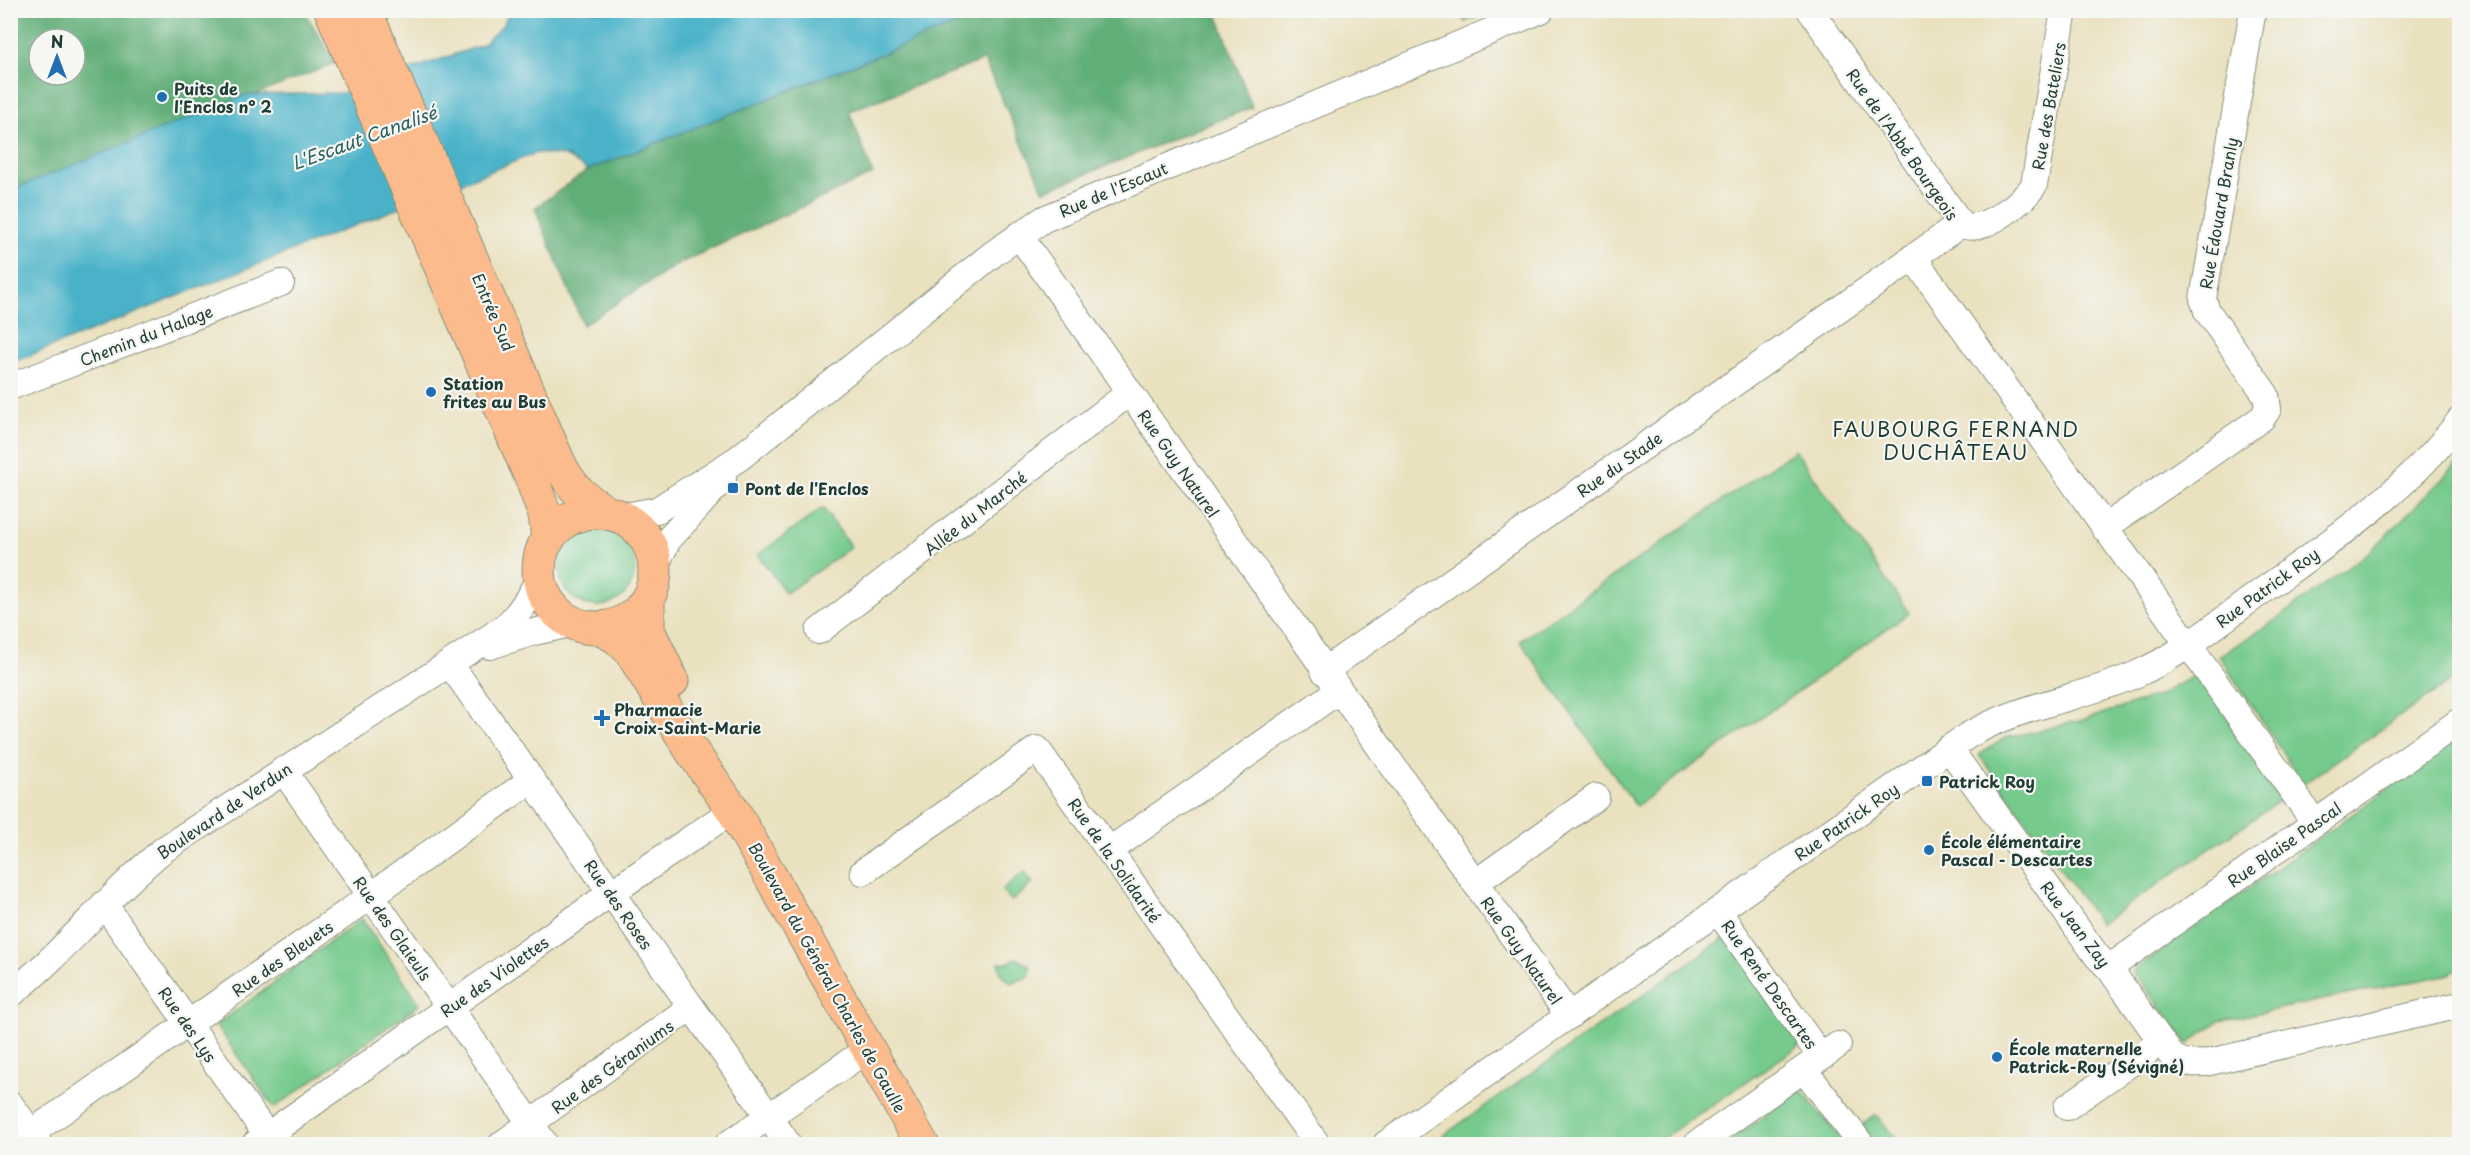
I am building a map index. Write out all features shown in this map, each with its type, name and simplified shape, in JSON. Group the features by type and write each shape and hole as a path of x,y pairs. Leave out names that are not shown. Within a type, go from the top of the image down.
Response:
{"main road":[{"path":"330,10 356,67 443,232"},
{"path":"365,10 378,41 443,232"},
{"name":"Entrée Sud","path":"443,232 564,472 580,494 614,515"},
{"name":"Entrée Sud","path":"443,232 534,482 545,515 548,540"},
{"path":"591,513 614,515 634,525 645,536 652,550 655,566 653,586 648,598 631,617 616,625 587,625 560,614 548,600 540,575 542,553 548,540 559,526 574,517 591,513"},
{"name":"Boulevard du Général Charles de Gaulle","path":"648,598 647,620 651,639 693,722 733,810 922,1144"},
{"name":"Boulevard du Général Charles de Gaulle","path":"587,625 616,637 630,650 691,750 733,810"}],"street":[{"name":"Rue de l'Escaut","path":"614,515 657,510 739,458 1019,235 1044,219 1070,206 1541,10"},
{"name":"Rue de l'Abbé Bourgeois","path":"1810,10 1961,224 1913,257"},
{"name":"Rue des Bateliers","path":"1961,224 1971,228 1983,226 2026,196 2034,185 2064,10"},
{"name":"Rue Édouard Branly","path":"2104,528 2262,418 2268,409 2266,395 2207,311 2203,299 2253,10"},
{"name":"Rue Guy Naturel","path":"1019,235 1569,1016"},
{"path":"1913,257 2315,823"},
{"name":"Rue du Stade","path":"1331,681 1913,257"},
{"name":"Chemin du Halage","path":"10,387 281,283"},
{"name":"Allée du Marché","path":"819,631 1130,393"},
{"name":"Rue Patrick Roy","path":"1386,1144 1949,748 1978,730 2035,705 2089,692 2138,674 2188,644 2370,513 2420,467 2460,420"},
{"name":"Rue de l'Escaut","path":"655,566 668,540 711,495 739,458"},
{"name":"Boulevard de Verdun","path":"10,995 44,967 134,873 163,850 283,770 456,661 515,618 529,599 540,575"},
{"name":"Boulevard de Verdun","path":"456,661 517,637 587,625"},
{"name":"Rue des Roses","path":"456,661 531,780 788,1144"},
{"path":"1110,850 1331,681"},
{"name":"Rue Blaise Pascal","path":"2109,968 2460,721"},
{"name":"Rue Jean Zay","path":"1949,748 2097,956 2109,968 2161,1042 2178,1061 2205,1063 2460,1005"},
{"name":"Rue de la Solidarité","path":"863,872 1037,749 1317,1144"},
{"name":"Rue des Glaieuls","path":"283,770 538,1135"},
{"name":"Rue des Bleuets","path":"35,1139 188,1024 531,780"},
{"name":"Rue Guy Naturel","path":"1475,883 1596,796"},
{"name":"Rue des Violettes","path":"265,1142 611,893 733,810"},
{"name":"Rue des Lys","path":"104,904 188,1024 265,1142"},
{"name":"Rue René Descartes","path":"1696,1144 1821,1057 1718,912"},
{"name":"Rue des Géraniums","path":"502,1144 538,1135 692,1007"},
{"path":"2067,1107 2161,1042"},
{"path":"728,1144 867,1049"},
{"path":"1821,1057 1861,1144"},
{"path":"10,1104 35,1139"}],"green space":[{"path":"1461,10 1494,11 1465,22"},
{"path":"11,11 304,11 336,63 11,191"},
{"path":"990,11 1216,11 1252,107 1044,191 984,60 849,111 873,174 678,264 583,325 535,208 588,170"},
{"path":"1795,450 1909,613 1636,806 1520,641"},
{"path":"2459,462 2459,675 2303,784 2219,656 2273,622 2373,549"},
{"path":"823,508 851,547 786,593 758,555"},
{"path":"590,530 604,530 618,536 629,547 635,561 632,583 624,595 604,606 590,606 576,600 565,589 559,575 559,561 565,547 576,536"},
{"path":"2199,673 2281,800 2100,924 1979,755 2005,738 2083,720 2160,695"},
{"path":"2459,738 2459,968 2450,974 2219,1021 2188,1044 2133,971"},
{"path":"1024,872 1033,883 1012,901 1002,890"},
{"path":"362,919 420,1004 274,1108 216,1025"},
{"path":"1727,936 1801,1045 1654,1144 1431,1144"},
{"path":"1016,958 1030,966 1029,977 1011,983 1001,974 999,963 1008,963"},
{"path":"1801,1090 1841,1139 1876,1115 1901,1144 1725,1144"}],"water":[{"name":"L'Escaut Canalisé","path":"510,11 990,11 588,170 566,156 536,153 11,363 11,190 245,95 343,93 482,45 502,26"}],"place":[{"name":"Puits de l'Enclos n° 2","path":"162,97"},
{"name":"Station frites au Bus","path":"431,392"},
{"name":"Pont de l'Enclos","path":"733,488"},
{"name":"Pharmacie Croix-Saint-Marie","path":"602,718"},
{"name":"Patrick Roy","path":"1927,781"},
{"name":"École élémentaire Pascal - Descartes","path":"1929,850"},
{"name":"École maternelle Patrick-Roy (Sévigné)","path":"1997,1057"}],"district":[{"name":"FAUBOURG FERNAND DUCHÂTEAU","path":"1956,440"}]}
